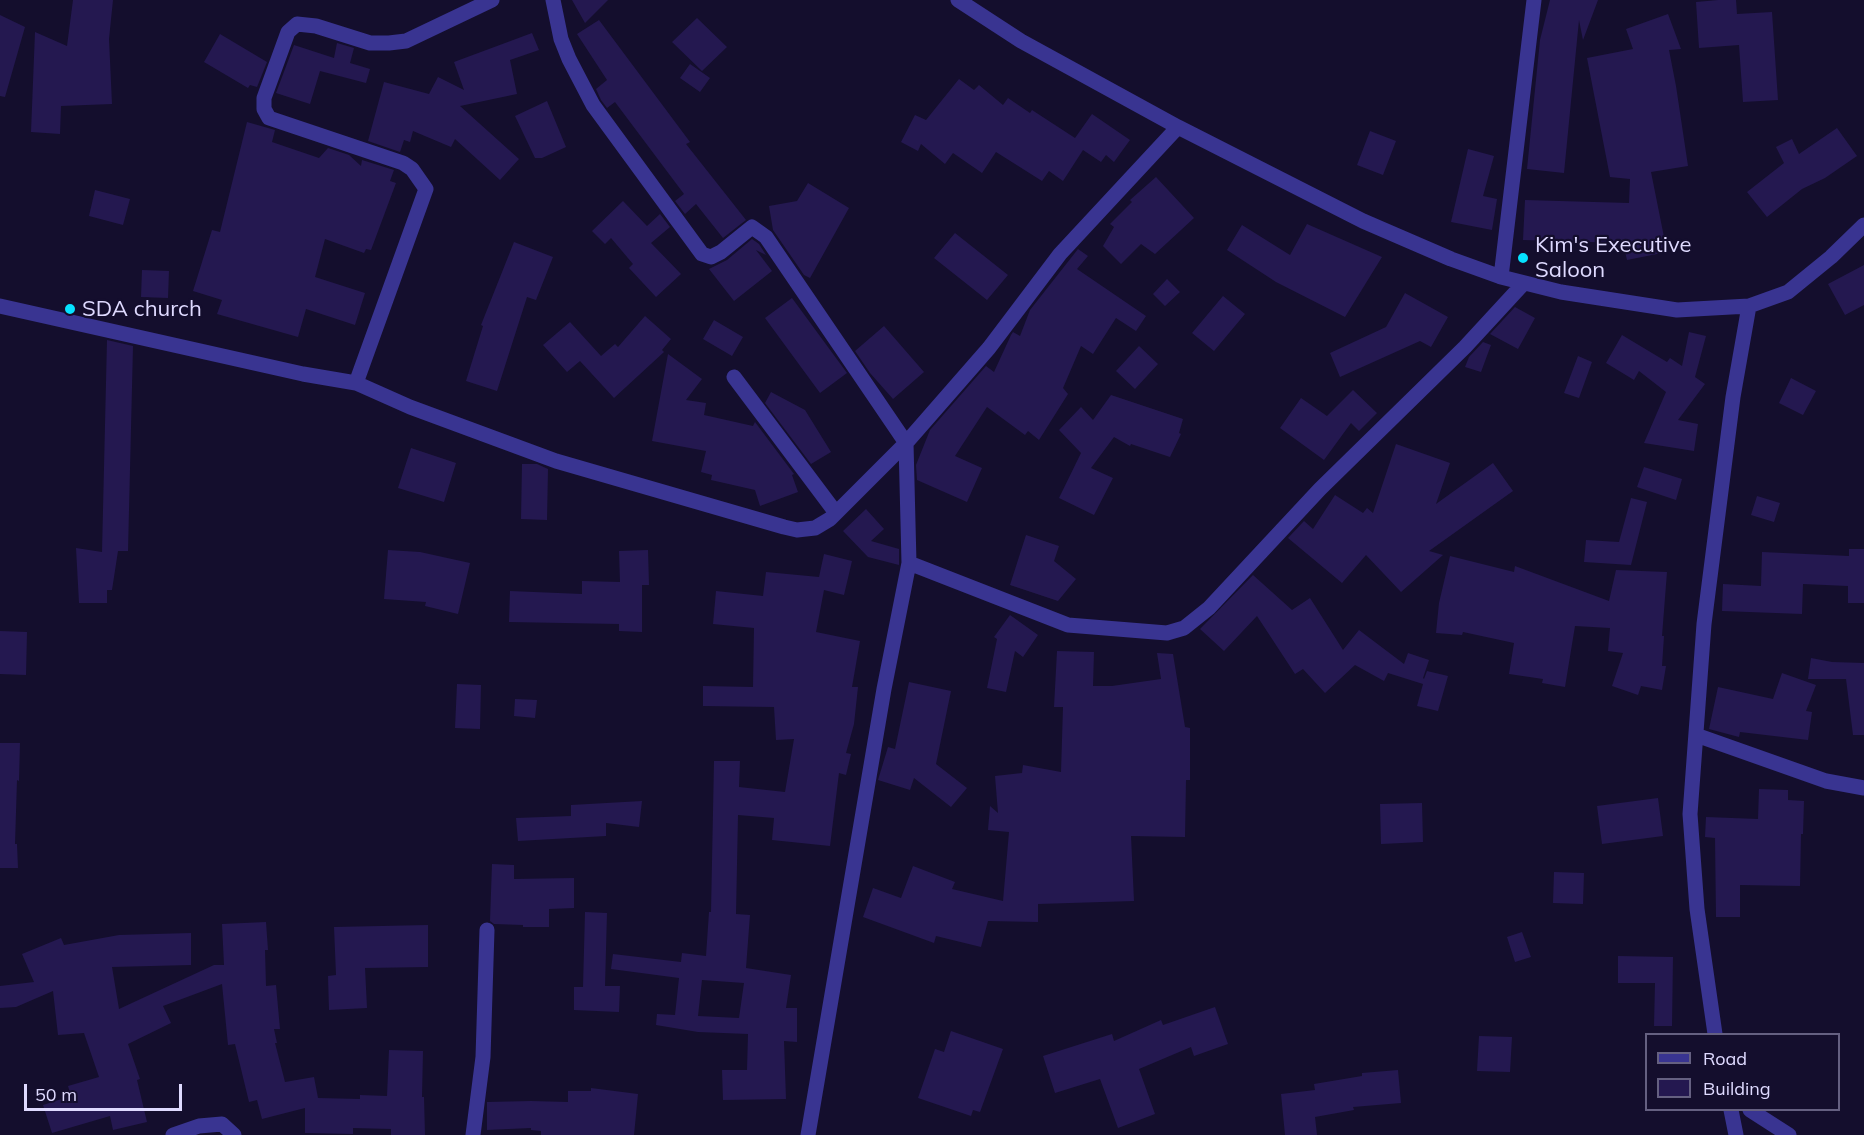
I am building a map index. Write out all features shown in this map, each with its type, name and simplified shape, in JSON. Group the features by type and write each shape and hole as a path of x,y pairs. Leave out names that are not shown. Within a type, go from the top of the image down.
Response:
{"street":[{"path":"356,383 426,189 412,169 403,164 269,118 264,109 264,98 288,32 297,24 315,26 370,44 389,44 406,41 492,0"},
{"path":"553,0 561,39 569,60 593,105 702,254 711,257 721,252 752,227 766,237 906,443 909,563 884,689 808,1135"},
{"path":"958,0 1021,41 1178,127 1363,221 1451,259 1501,277 1561,292 1677,310 1749,306 1788,292 1831,257 1864,225"},
{"path":"1501,277 1534,0"},
{"path":"0,306 303,374 356,383 410,407 556,461 784,527 796,530 815,528 836,513 906,443 989,348 1060,254 1178,127"},
{"path":"909,563 1068,625 1167,633 1184,628 1209,609 1320,489 1465,347 1524,282"},
{"path":"1715,1033 1697,909 1690,826 1704,624 1733,397 1749,306"},
{"path":"734,377 836,513"},
{"path":"1696,735 1826,781 1864,788"},
{"path":"473,1135 483,1057 487,930"},
{"path":"1731,1111 1736,1135"},
{"path":"1752,1111 1789,1135"},
{"path":"173,1135 199,1126 222,1124 234,1135"}],"building":[{"path":"73,0 113,0 109,39 112,104 61,106 60,134 31,132 35,32 67,46"},
{"path":"572,0 608,0 585,23"},
{"path":"1550,0 1598,0 1583,40 1579,20 1564,173 1527,169 1540,40"},
{"path":"1736,0 1737,14 1772,12 1778,100 1743,102 1739,45 1699,48 1696,2"},
{"path":"1668,14 1681,49 1669,50 1688,166 1651,172 1667,252 1627,260 1623,243 1523,240 1525,200 1629,203 1630,179 1610,177 1587,58 1633,49 1626,29"},
{"path":"0,15 25,27 5,97 0,96"},
{"path":"697,18 727,47 702,71 672,42"},
{"path":"599,20 690,142 686,144 746,220 723,238 696,204 685,214 675,201 684,194 615,102 607,108 601,100 596,89 607,80 577,34"},
{"path":"532,33 539,50 510,60 517,94 460,106 519,159 500,180 455,139 451,147 413,131 410,142 404,140 400,152 368,141 384,82 429,94 438,77 464,90 454,62"},
{"path":"220,34 267,62 257,87 250,85 248,88 204,62"},
{"path":"337,43 354,48 350,63 370,69 366,83 320,71 310,104 276,93 294,45 334,58"},
{"path":"690,64 710,78 700,92 680,78"},
{"path":"959,79 974,90 979,85 1003,105 1008,98 1030,113 1032,110 1075,138 1092,114 1130,140 1114,162 1106,155 1101,162 1083,150 1063,181 1049,171 1042,181 996,152 982,173 953,153 945,164 921,144 918,151 901,142 915,115 926,120"},
{"path":"547,101 566,147 542,158 535,158 515,116"},
{"path":"247,122 275,130 272,142 319,158 328,148 349,155 361,166 362,160 394,170 390,181 396,183 371,250 366,249 364,253 325,239 315,277 365,293 355,325 306,309 298,337 217,314 222,300 193,291 212,230 220,232"},
{"path":"1837,128 1857,156 1825,178 1802,189 1767,217 1747,192 1784,163 1776,147 1792,139 1799,154"},
{"path":"1370,131 1396,141 1383,175 1357,165"},
{"path":"1468,149 1494,156 1483,196 1497,199 1492,230 1451,222"},
{"path":"1156,177 1194,218 1155,254 1141,244 1121,264 1103,246 1114,227 1110,224 1132,202 1130,200"},
{"path":"808,183 849,208 810,278 804,275 773,230 769,206 797,201"},
{"path":"95,190 130,199 123,225 89,216"},
{"path":"623,201 647,226 660,214 670,227 651,243 681,274 656,297 629,268 633,264 611,238 605,244 592,231"},
{"path":"1307,224 1382,257 1345,317 1276,282 1227,250 1242,225 1290,255"},
{"path":"955,233 1008,275 987,300 934,258"},
{"path":"752,239 759,244 766,255 756,250 772,271 734,301 709,269 727,260"},
{"path":"514,242 553,257 536,300 527,297 497,391 466,381 483,326 481,325"},
{"path":"1078,249 1088,256 1077,269 1146,316 1136,331 1116,318 1093,354 1081,346 1063,388 1068,394 1039,440 1028,431 1025,435 987,407 955,456 982,468 967,502 917,480 916,465 930,430 986,366 994,372 1013,332 1020,336 1030,310"},
{"path":"1864,265 1864,305 1845,315 1828,284"},
{"path":"142,270 169,271 168,298 141,297"},
{"path":"1167,279 1180,292 1165,306 1153,294"},
{"path":"1405,293 1448,317 1431,347 1420,341 1340,377 1330,353 1386,327"},
{"path":"1223,296 1245,314 1214,351 1192,333"},
{"path":"792,298 847,373 820,393 765,318"},
{"path":"1515,307 1535,318 1518,349 1490,334"},
{"path":"645,316 671,339 662,350 664,352 614,398 580,361 567,372 543,345 570,322 601,356 615,344 618,347"},
{"path":"714,320 743,337 732,356 703,339"},
{"path":"884,326 924,372 893,399 870,373 855,351"},
{"path":"1689,332 1706,336 1695,377 1705,384 1678,420 1698,424 1694,451 1644,443 1666,392 1639,371 1634,380 1606,363 1622,335 1667,362 1670,358 1682,366"},
{"path":"107,340 133,346 128,551 118,551 112,590 107,590 107,603 79,603 76,548 102,552"},
{"path":"1483,342 1491,345 1481,372 1465,367 1469,357"},
{"path":"1139,346 1158,364 1135,389 1116,371"},
{"path":"668,354 702,379 686,400 706,403 704,415 753,426 755,422 794,474 792,475 798,492 760,506 755,490 711,480 712,475 701,472 706,451 652,441"},
{"path":"1578,356 1592,362 1579,398 1564,393"},
{"path":"1791,378 1816,391 1803,415 1779,403"},
{"path":"1353,390 1377,413 1359,431 1351,423 1324,460 1280,428 1301,398 1327,416"},
{"path":"771,392 805,410 831,452 811,464 765,403"},
{"path":"1111,395 1183,419 1179,433 1181,434 1170,457 1131,444 1130,446 1114,437 1091,468 1113,478 1094,515 1059,498 1081,453 1059,430 1081,407 1093,420"},
{"path":"1396,444 1450,463 1436,504 1493,463 1513,491 1429,551 1443,555 1401,592 1366,555 1342,583 1288,538 1304,521 1313,529 1335,495 1363,513 1367,508 1373,513"},
{"path":"411,448 456,463 444,502 398,488"},
{"path":"522,464 537,464 548,469 547,520 521,519"},
{"path":"1644,467 1682,479 1676,500 1637,487"},
{"path":"1757,496 1780,503 1774,522 1751,515"},
{"path":"1631,498 1647,502 1631,565 1584,562 1586,540 1619,542"},
{"path":"866,509 884,529 871,541 899,549 899,565 868,557 843,531"},
{"path":"1026,535 1059,546 1054,561 1076,579 1058,601 1010,585"},
{"path":"1849,549 1864,549 1864,603 1848,603 1848,586 1803,584 1802,614 1722,611 1723,584 1761,586 1762,552 1849,556"},
{"path":"388,550 420,552 470,563 458,614 425,606 426,602 384,599"},
{"path":"648,550 649,585 642,585 642,632 619,631 619,624 509,622 510,591 582,594 582,581 620,582 619,551"},
{"path":"824,554 852,561 844,595 824,590 816,632 860,641 852,687 858,687 854,724 846,753 851,754 846,775 839,773 830,846 772,840 774,818 738,815 736,914 750,915 746,968 791,975 786,1008 797,1008 797,1042 784,1041 786,1099 723,1100 722,1070 747,1070 748,1034 698,1032 656,1025 657,1014 675,1015 679,978 611,969 613,954 681,962 682,953 706,956 709,912 711,912 714,761 740,761 739,787 785,792 794,739 776,740 774,707 703,706 703,686 753,687 754,628 713,624 716,591 763,596 766,572 819,577","holes":["702,980 744,983 739,1018 698,1016"]},
{"path":"1450,556 1514,572 1515,566 1609,601 1616,570 1667,572 1662,636 1664,636 1662,666 1666,666 1662,690 1641,686 1638,695 1612,686 1623,653 1608,651 1610,628 1575,626 1565,687 1542,683 1543,679 1509,674 1514,643 1463,632 1462,635 1436,633 1439,603"},
{"path":"1253,575 1292,610 1310,598 1343,650 1359,630 1404,664 1408,653 1429,660 1424,679 1427,671 1448,676 1438,711 1417,706 1423,684 1388,673 1384,681 1355,665 1325,693 1303,669 1295,674 1257,616 1224,651 1200,629"},
{"path":"1010,615 1038,635 1023,657 1015,651 1006,692 987,688 997,639 994,637"},
{"path":"0,631 27,632 26,675 0,674"},
{"path":"1057,651 1094,652 1093,686 1112,686 1161,679 1157,653 1173,654 1185,727 1190,728 1190,780 1186,780 1185,837 1131,836 1134,901 1038,904 1038,922 988,921 981,947 936,936 934,943 863,917 873,888 901,898 913,866 955,882 952,889 1003,901 1009,832 988,830 990,806 998,813 995,776 1022,773 1023,765 1061,772 1063,707 1054,707"},
{"path":"1811,658 1832,662 1864,663 1864,735 1853,735 1846,679 1808,679"},
{"path":"1782,673 1816,685 1806,711 1812,712 1808,740 1740,732 1739,737 1709,729 1718,687 1773,699"},
{"path":"909,682 951,691 936,764 967,788 951,807 914,778 910,790 878,780 888,747 895,749"},
{"path":"457,684 481,685 480,729 455,728"},
{"path":"515,699 537,700 535,718 514,716"},
{"path":"0,743 20,743 15,844 17,844 18,868 0,868"},
{"path":"1759,789 1788,790 1788,800 1804,801 1800,886 1740,885 1740,917 1716,917 1715,838 1705,837 1706,817 1758,819"},
{"path":"1658,798 1663,836 1602,844 1597,806"},
{"path":"642,801 639,827 606,823 606,836 518,841 516,818 571,816 571,805"},
{"path":"1422,803 1423,842 1381,844 1380,804"},
{"path":"492,864 514,865 514,879 574,878 574,908 549,909 549,927 494,924 490,921"},
{"path":"1554,872 1584,873 1583,904 1553,903"},
{"path":"585,912 607,913 605,986 620,986 619,1012 574,1010 574,987 583,987"},
{"path":"266,922 268,950 265,950 266,986 276,985 280,1029 274,1029 277,1043 275,1043 285,1082 314,1077 318,1098 360,1099 360,1095 387,1096 389,1050 423,1051 422,1097 424,1097 425,1135 391,1135 391,1129 353,1128 353,1134 305,1133 305,1108 262,1119 257,1100 249,1102 235,1044 228,1045 222,984 163,1006 171,1023 128,1044 140,1079 137,1080 147,1122 113,1130 110,1116 52,1133 43,1105 71,1096 68,1086 99,1077 84,1033 58,1035 53,991 16,1007 0,1008 0,986 34,982 22,954 61,938 64,945 119,935 191,933 191,965 112,967 119,1009 214,965 224,965 222,924"},
{"path":"428,925 428,967 365,968 367,1008 329,1010 328,976 336,975 334,927"},
{"path":"1522,932 1531,957 1515,962 1507,937"},
{"path":"1618,956 1673,957 1672,1026 1654,1026 1655,983 1618,983"},
{"path":"1215,1007 1228,1044 1194,1056 1191,1047 1139,1069 1155,1114 1118,1128 1100,1079 1055,1093 1043,1056 1112,1034 1114,1041 1161,1020 1163,1025"},
{"path":"951,1031 1003,1049 980,1112 973,1110 971,1116 918,1098 935,1049 944,1052"},
{"path":"1479,1036 1512,1037 1510,1072 1477,1071"},
{"path":"1398,1070 1401,1103 1353,1107 1354,1110 1315,1117 1317,1135 1285,1135 1281,1094 1315,1090 1314,1084 1362,1076 1362,1073"},
{"path":"591,1088 638,1094 634,1135 541,1135 541,1131 531,1130 531,1128 487,1130 487,1102 568,1102 568,1091 591,1091"}],"place":[{"name":"Kim's Executive Saloon","path":"1523,258"},
{"name":"SDA church","path":"70,309"}]}
